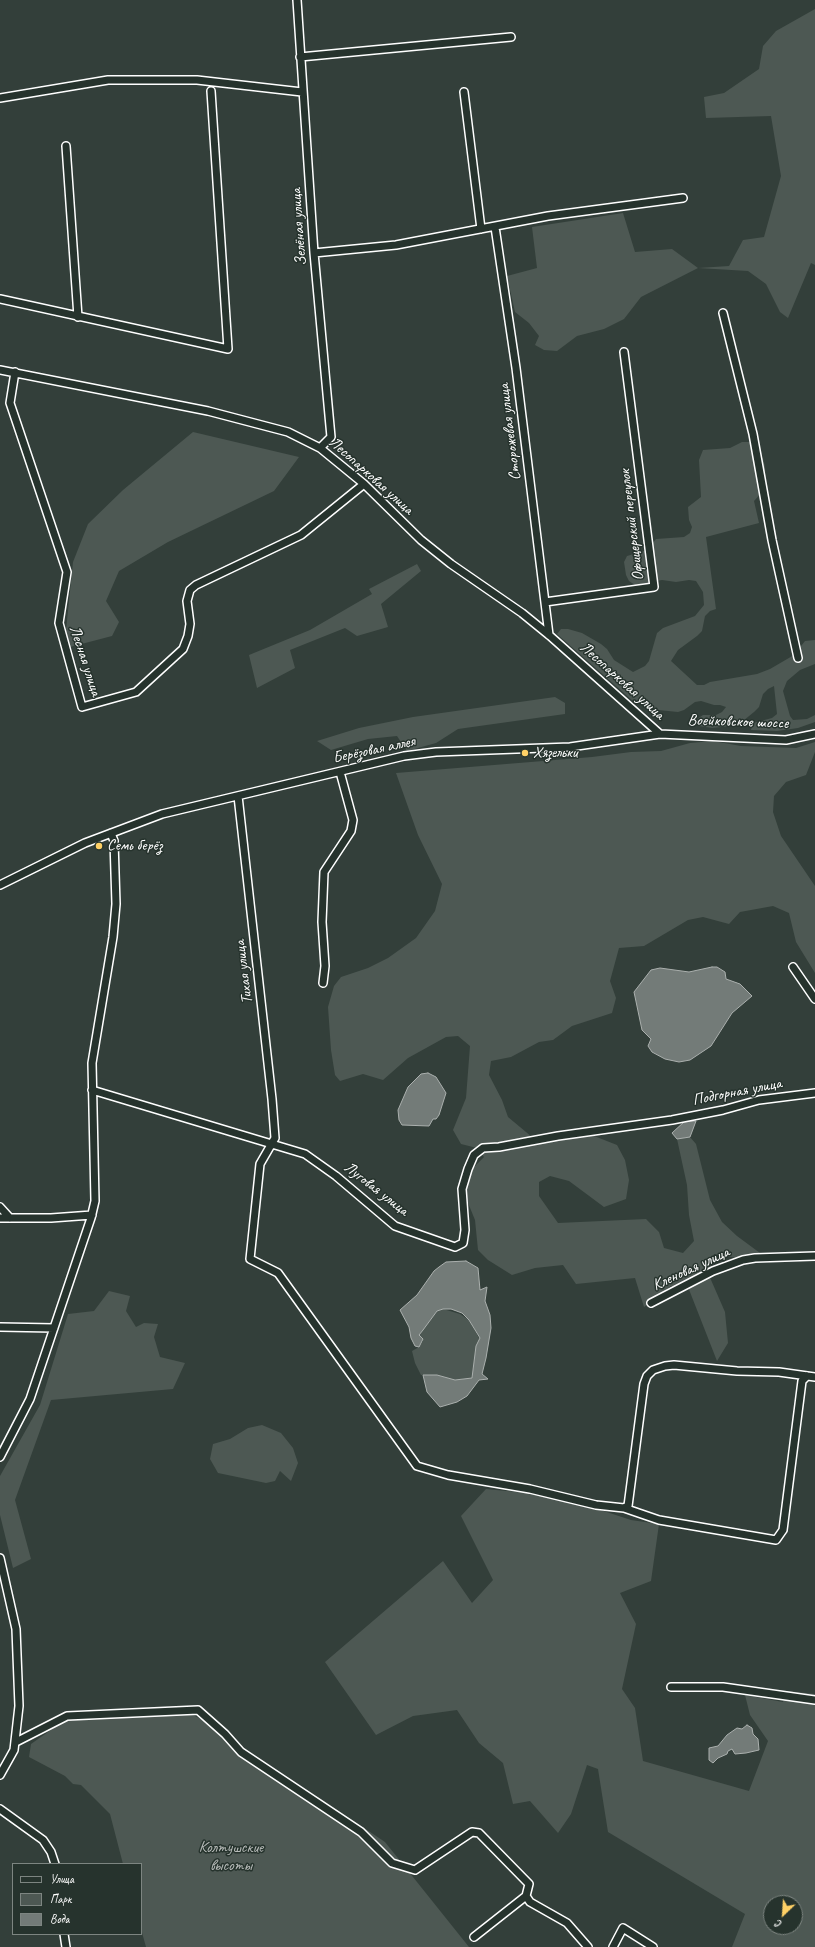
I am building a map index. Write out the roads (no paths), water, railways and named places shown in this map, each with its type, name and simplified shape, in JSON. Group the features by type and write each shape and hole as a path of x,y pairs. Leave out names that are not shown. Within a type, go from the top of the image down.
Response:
{"street":[{"name":"Зелёная улица","path":"297,0 314,253 331,436 320,448"},
{"path":"300,57 511,38"},
{"path":"0,98 108,80 197,80 302,92"},
{"path":"0,299 228,349 211,91"},
{"path":"464,92 481,229"},
{"path":"66,146 78,316"},
{"path":"314,253 396,245 548,216 683,198"},
{"name":"Сторожевая улица","path":"495,227 516,368 549,634"},
{"path":"723,313 753,434 772,540 798,658"},
{"name":"Офицерский переулок","path":"545,602 654,587 624,352"},
{"name":"Лесопарковая улица","path":"0,370 239,419 288,432 320,448 364,484 421,540 451,564 522,613 549,634 660,734"},
{"name":"Лесная улица","path":"15,372 10,402 67,572 58,624 82,707 136,692 182,649 188,636 190,624 187,601 190,590 196,584 301,535 364,484"},
{"name":"Воейковское шоссе","path":"660,734 786,740 815,734"},
{"name":"Берёзовая аллея","path":"1,882 101,837 162,814 404,756 436,752 570,747 660,734"},
{"path":"323,983 324,872 351,831 353,820 340,772"},
{"name":"Тихая улица","path":"238,796 272,1098 275,1138 272,1143"},
{"path":"0,1457 30,1399 92,1215 95,1201 92,1063 113,937 116,904 114,842 111,833"},
{"path":"793,967 815,999"},
{"name":"Луговая улица","path":"92,1090 305,1154 336,1176 395,1226 454,1247 463,1243 465,1230 462,1189 474,1155 482,1148 499,1147 558,1136 665,1120"},
{"name":"Подгорная улица","path":"665,1120 723,1110 759,1100 815,1093"},
{"path":"272,1143 260,1164 250,1259 278,1273 417,1466 448,1475 530,1489 596,1505 624,1508 659,1520 776,1540 783,1530 802,1381 807,1376"},
{"path":"0,1207 10,1218"},
{"path":"0,1218 92,1215"},
{"name":"Кленовая улица","path":"651,1303 713,1271 743,1260 755,1258 815,1256"},
{"path":"0,1327 54,1328"},
{"path":"624,1508 628,1506 644,1384 647,1376 653,1370 665,1366 674,1366 737,1371 779,1372 815,1377"},
{"path":"0,1558 16,1629 18,1646 19,1706 16,1742 9,1762 0,1775"},
{"path":"671,1687 723,1687 815,1700"},
{"path":"16,1742 67,1716 198,1710 225,1734 241,1752 361,1832 392,1863 415,1870 472,1832 479,1833 529,1884 526,1896 474,1937"},
{"path":"0,1809 43,1840 51,1852 55,1863"},
{"path":"526,1896 530,1902 567,1923 588,1947"},
{"path":"613,1947 623,1928 653,1947"},
{"path":"64,1935 66,1947"}],"water":[{"path":"717,967 725,972 726,979 740,984 752,996 732,1013 711,1046 690,1060 679,1062 665,1059 652,1052 648,1046 651,1039 642,1030 634,992 651,970 660,968 689,972"},
{"path":"428,1073 436,1077 446,1093 439,1115 436,1119 433,1119 429,1126 402,1125 399,1120 398,1110 408,1087 421,1074"},
{"path":"685,1121 696,1121 690,1137 677,1139 672,1133"},
{"path":"466,1261 478,1268 480,1290 487,1287 485,1301 490,1315 491,1328 482,1374 488,1379 479,1380 467,1396 457,1402 440,1407 427,1392 423,1375 437,1375 455,1380 472,1378 476,1346 480,1338 469,1320 462,1313 451,1309 443,1309 437,1311 419,1335 423,1339 419,1347 415,1346 411,1338 409,1327 400,1310 417,1295 434,1271 439,1267 446,1262"},
{"path":"747,1725 752,1728 753,1734 758,1739 759,1750 735,1754 732,1749 713,1763 709,1760 709,1748 718,1746 727,1735 737,1728 742,1729"}],"place":[{"name":"Хязельки","path":"525,753"},
{"name":"Семь берёз","path":"99,846"}],"park label":[{"name":"Колтушские высоты","path":"231,1857"}]}
